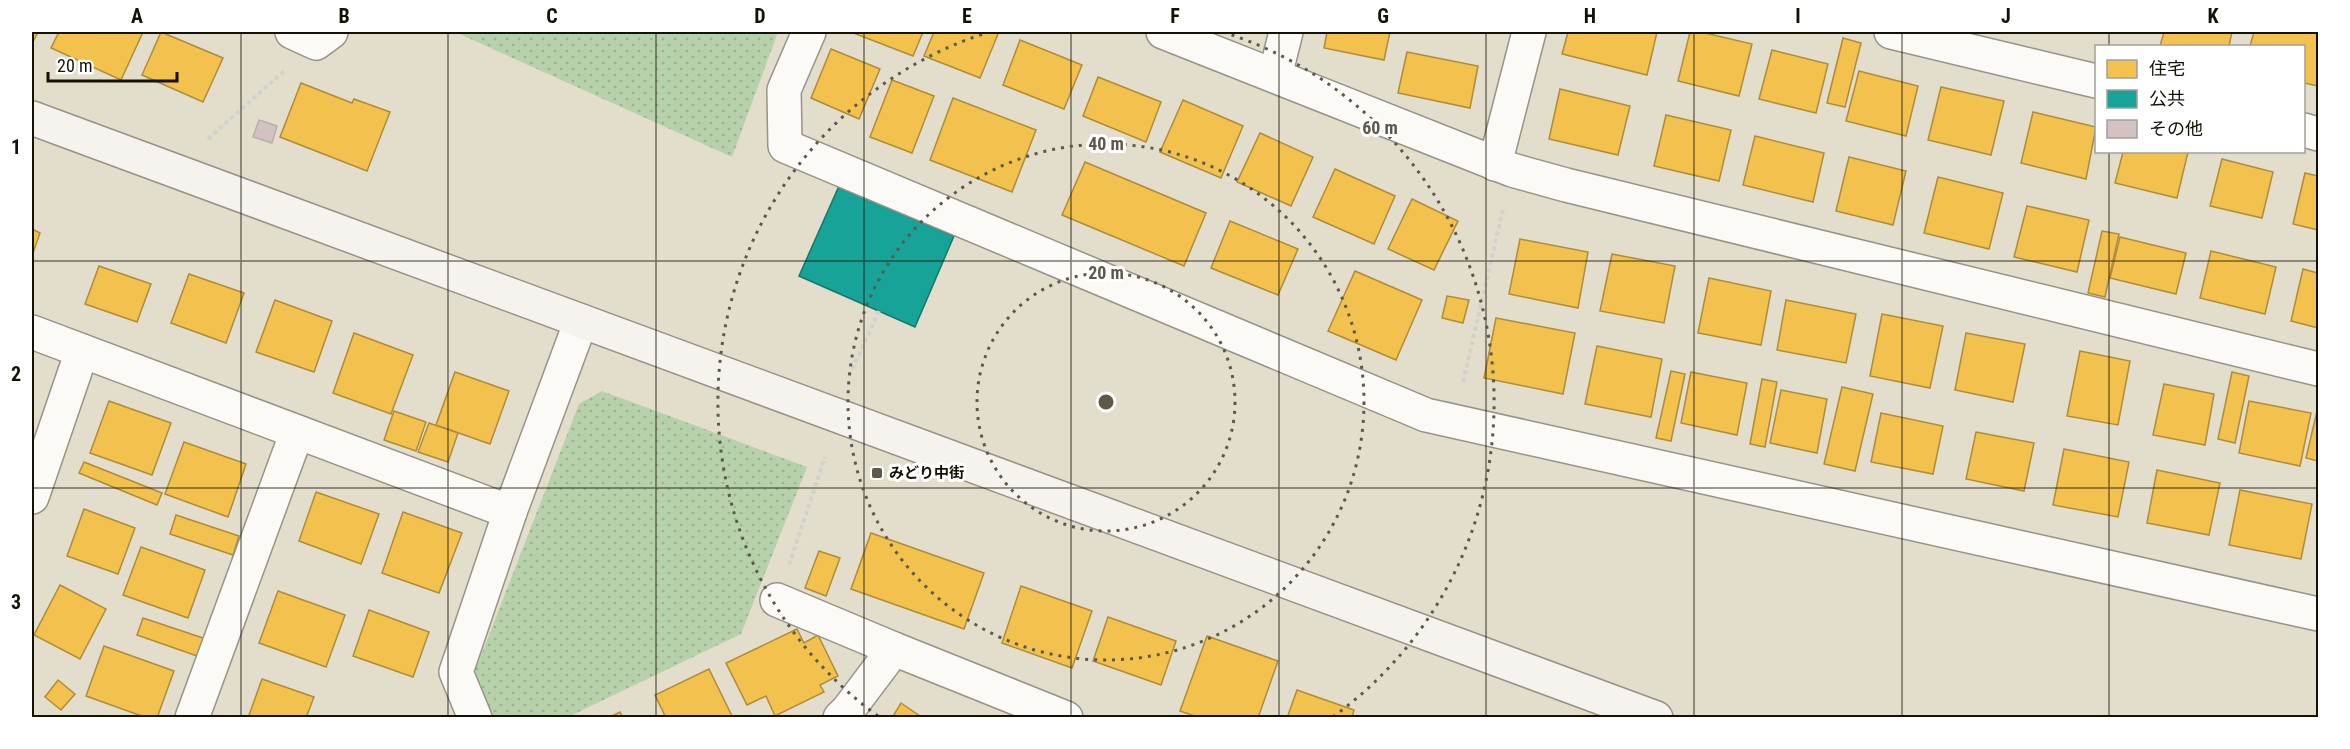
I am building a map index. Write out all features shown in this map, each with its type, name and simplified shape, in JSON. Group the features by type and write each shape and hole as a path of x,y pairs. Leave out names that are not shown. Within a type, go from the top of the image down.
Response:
{"street":[{"path":"809,32 784,90 785,146 1426,415 2319,614"},
{"path":"1163,32 1504,167 1566,185 2319,369"},
{"path":"1275,76 1286,32"},
{"path":"1504,167 1529,32"},
{"path":"1892,32 2095,81"},
{"path":"32,118 1656,717"},
{"path":"475,717 456,672 510,512 581,321"},
{"path":"32,332 510,512"},
{"path":"32,497 82,351"},
{"path":"192,717 297,432"},
{"path":"777,600 1066,717"},
{"path":"840,717 848,710 894,649"}],"path":[{"path":"208,139 313,35"},
{"path":"1454,421 1504,167"},
{"path":"849,376 879,311"},
{"path":"777,600 825,457"}],"green space":[{"path":"455,32 778,32 732,157"},
{"path":"602,391 807,467 741,634 568,717 493,717 475,671 579,404"}],"building: 住宅":[{"path":"32,32 38,32 34,40 32,39"},
{"path":"59,32 143,32 121,80 51,48"},
{"path":"161,32 223,58 203,102 142,75"},
{"path":"851,32 923,32 913,56"},
{"path":"934,32 993,32 998,34 980,78 924,56"},
{"path":"1327,32 1390,32 1384,60 1324,48"},
{"path":"1568,32 1657,32 1647,75 1562,54"},
{"path":"1690,32 1701,32 1752,44 1739,96 1678,81"},
{"path":"2164,32 2232,32 2229,45 2160,45"},
{"path":"2254,32 2318,33 2318,86 2305,83 2305,45 2250,45"},
{"path":"1843,38 1861,43 1845,107 1827,103"},
{"path":"1020,40 1082,65 1064,109 1003,85"},
{"path":"831,49 880,69 859,119 811,98"},
{"path":"1772,50 1828,64 1816,113 1759,99"},
{"path":"1407,52 1478,66 1470,108 1398,93"},
{"path":"1859,71 1918,86 1906,136 1846,121"},
{"path":"1098,77 1161,102 1146,142 1083,116"},
{"path":"892,80 934,96 912,153 870,137"},
{"path":"301,83 352,103 354,99 390,112 367,171 280,137"},
{"path":"1941,87 2004,101 1991,155 1928,140"},
{"path":"1560,89 1630,106 1618,155 1549,139"},
{"path":"953,98 1036,130 1012,192 930,160"},
{"path":"1183,100 1243,126 1221,178 1160,152"},
{"path":"2033,112 2095,127 2086,179 2021,163"},
{"path":"1666,115 1731,130 1719,181 1654,166"},
{"path":"1260,133 1313,157 1291,206 1237,182"},
{"path":"1755,136 1824,153 1813,202 1743,185"},
{"path":"2123,153 2188,153 2177,198 2115,183"},
{"path":"1849,157 1906,171 1893,225 1836,211"},
{"path":"2222,159 2273,172 2262,218 2210,206"},
{"path":"1085,162 1206,213 1184,266 1062,215"},
{"path":"1335,169 1395,196 1374,244 1313,217"},
{"path":"2305,173 2318,176 2318,230 2293,224"},
{"path":"1938,177 2003,193 1989,249 1924,233"},
{"path":"1412,199 1458,221 1434,270 1388,249"},
{"path":"2027,206 2089,220 2077,272 2014,257"},
{"path":"1230,221 1298,249 1278,295 1211,268"},
{"path":"32,229 40,233 32,256"},
{"path":"2102,231 2119,234 2105,297 2088,293"},
{"path":"2120,237 2186,253 2176,294 2110,278"},
{"path":"1520,239 1588,252 1578,308 1509,294"},
{"path":"2211,251 2276,267 2265,314 2200,298"},
{"path":"1612,254 1675,266 1664,323 1600,311"},
{"path":"99,266 151,284 137,322 85,304"},
{"path":"2303,269 2318,273 2318,328 2291,321"},
{"path":"1355,271 1422,300 1396,360 1328,331"},
{"path":"189,274 244,293 226,343 171,323"},
{"path":"1709,278 1771,291 1761,345 1698,333"},
{"path":"1447,296 1469,300 1463,323 1442,318"},
{"path":"275,300 332,321 314,372 256,352"},
{"path":"1786,300 1856,314 1846,363 1777,350"},
{"path":"1882,314 1943,326 1930,388 1870,376"},
{"path":"1496,318 1575,333 1563,394 1484,378"},
{"path":"354,333 413,355 391,414 333,393"},
{"path":"1966,333 2025,344 2013,402 1955,390"},
{"path":"1597,346 1662,359 1651,417 1585,404"},
{"path":"2080,351 2130,361 2118,425 2067,416"},
{"path":"1671,371 1685,374 1671,441 1656,438"},
{"path":"455,372 509,391 490,444 436,425"},
{"path":"1691,372 1747,383 1737,435 1681,423"},
{"path":"2232,372 2249,376 2235,443 2218,439"},
{"path":"1762,379 1777,382 1765,447 1750,444"},
{"path":"2164,384 2214,394 2205,445 2153,435"},
{"path":"1842,387 1873,394 1855,471 1824,464"},
{"path":"1781,390 1827,399 1817,453 1770,443"},
{"path":"109,401 171,423 152,475 90,453"},
{"path":"2249,401 2311,413 2300,466 2239,453"},
{"path":"2318,407 2318,461 2306,458"},
{"path":"394,411 426,422 416,451 384,440"},
{"path":"1881,413 1943,426 1933,474 1871,462"},
{"path":"429,423 458,433 448,462 418,452"},
{"path":"1976,432 2034,443 2024,491 1966,479"},
{"path":"184,442 246,464 228,517 165,494"},
{"path":"2064,449 2129,462 2118,517 2053,505"},
{"path":"84,462 162,493 157,505 79,473"},
{"path":"2157,470 2220,483 2209,535 2147,523"},
{"path":"2240,490 2312,504 2301,559 2229,545"},
{"path":"316,492 379,514 361,564 299,541"},
{"path":"84,509 135,528 118,574 67,556"},
{"path":"403,512 462,533 439,593 382,573"},
{"path":"176,515 239,536 233,555 170,534"},
{"path":"871,533 984,573 964,629 851,589"},
{"path":"141,547 205,570 188,618 123,595"},
{"path":"819,551 840,558 826,596 805,588"},
{"path":"60,585 106,609 80,659 34,635"},
{"path":"1021,586 1092,611 1072,668 1002,643"},
{"path":"278,591 345,615 326,667 259,643"},
{"path":"369,610 429,632 413,677 353,656"},
{"path":"1108,617 1176,641 1161,685 1093,661"},
{"path":"143,618 206,639 200,657 137,635"},
{"path":"797,629 804,643 818,635 838,676 820,685 824,692 775,716 766,696 747,705 726,663"},
{"path":"1207,636 1278,661 1258,718 1200,718 1180,711"},
{"path":"104,646 174,671 157,718 147,718 86,696"},
{"path":"709,669 733,718 666,718 655,695"},
{"path":"262,679 314,697 306,718 248,718"},
{"path":"58,680 75,694 61,710 45,697"},
{"path":"1297,690 1354,710 1352,718 1287,718"},
{"path":"901,703 923,718 892,718"},
{"path":"620,712 623,718 608,718"}],"building: 公共":[{"path":"839,186 954,236 915,327 799,276"}],"building: その他":[{"path":"259,120 277,126 272,143 253,137"}],"place":[{"name":"みどり中街","path":"877,473"}]}
